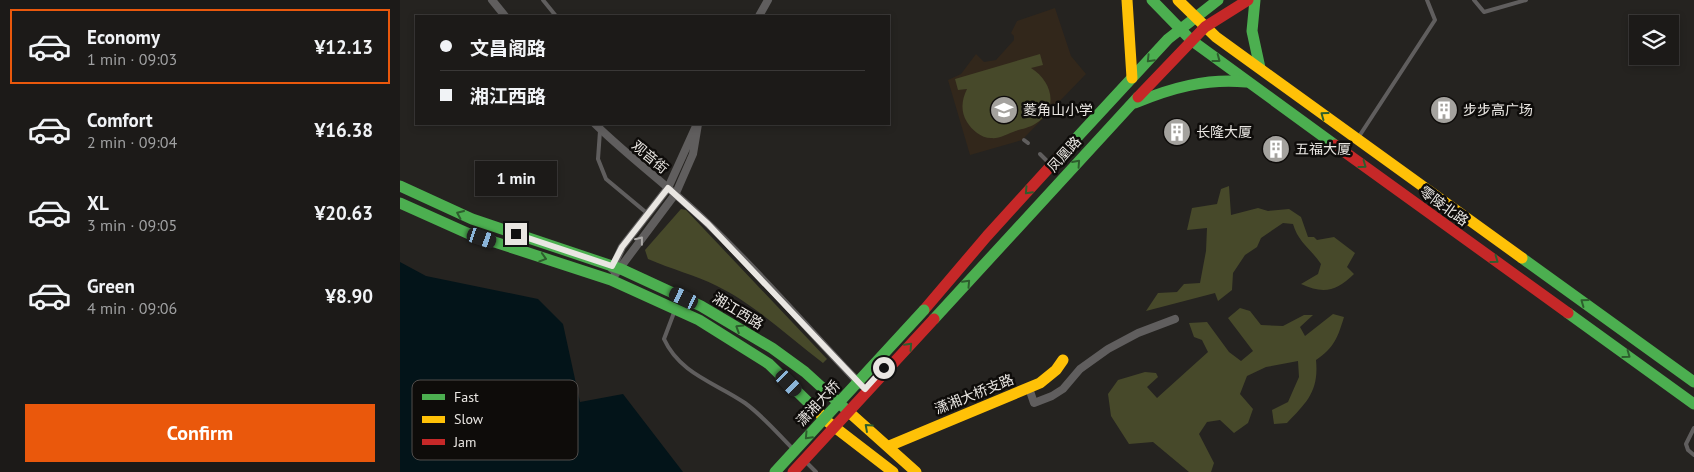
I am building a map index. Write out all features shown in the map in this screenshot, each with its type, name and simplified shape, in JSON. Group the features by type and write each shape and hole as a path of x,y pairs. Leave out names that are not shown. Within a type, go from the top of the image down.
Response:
{"main road":[{"path":"1127,0 1132,78"},
{"name":"零陵北路","path":"1152,0 1191,40 1694,404"},
{"name":"零陵北路","path":"1178,0 1205,27 1260,68 1694,382"},
{"name":"凤凰路","path":"924,310 959,266 1132,78 1193,16 1218,0"},
{"name":"凤凰路","path":"934,319 1191,40 1205,27 1248,0"},
{"path":"1255,0 1252,31 1260,68"},
{"path":"1130,105 1158,94 1213,81 1249,83"},
{"name":"湘江西路","path":"400,186 472,219 616,267 701,306 772,348 825,388 916,472"},
{"name":"湘江西路","path":"400,203 467,233 611,280 676,308 769,364 828,422 893,472"},
{"name":"潇湘大桥","path":"775,472 924,310"},
{"name":"潇湘大桥","path":"793,472 934,319"},
{"name":"潇湘大桥支路","path":"889,446 1029,388 1049,378 1063,360"}],"street":[{"path":"492,0 504,15"},
{"path":"760,15 768,0"},
{"path":"611,280 622,247 668,188 698,125"},
{"path":"616,267 632,250 676,193 693,154 698,125"},
{"name":"观音街","path":"598,126 676,193 708,224 865,389 894,357"},
{"path":"1029,388 1034,403 1052,396 1063,389 1080,369 1108,349 1138,333 1175,319"}],"lane":[{"path":"543,0 555,15"},
{"path":"1357,139 1436,20 1426,0"},
{"path":"1474,0 1484,12 1526,0"},
{"path":"598,126 598,159 606,179 648,214"},
{"path":"1024,140 1028,143"},
{"path":"1040,154 1052,165"},
{"path":"676,308 664,339 673,353 691,372 752,409 816,472"},
{"path":"1694,428 1686,444 1688,450 1694,455"}],"shaded area":[{"name":"菱角山小学","path":"1055,8 1071,56 1086,74 1022,140 970,155 948,80 961,74 976,54 984,62 996,60 1014,40 1014,36 1011,33 1017,21"},
{"path":"400,262 426,276 538,299 563,324 575,380 412,380 412,460 578,460 578,393 580,402 623,394 683,472 400,472"}],"green space":[{"path":"1040,54 1043,65 1031,68 1044,80 1050,95 1048,111 1043,118 1030,127 997,138 984,137 974,131 965,118 963,109 963,101 967,89 958,90 955,79"},
{"path":"1229,186 1231,215 1258,208 1268,211 1289,209 1301,217 1308,237 1314,237 1317,240 1334,237 1355,253 1347,267 1354,274 1341,285 1329,290 1316,289 1301,284 1318,274 1321,264 1301,241 1293,224 1283,223 1261,238 1257,247 1245,255 1233,273 1232,290 1218,301 1215,293 1146,311 1158,293 1177,292 1184,284 1200,283 1206,251 1207,228 1187,230 1192,208 1217,204 1221,189"},
{"path":"681,209 686,210 827,359 823,363 745,302 717,286 648,259 645,250"},
{"path":"1240,308 1250,311 1261,325 1283,326 1304,315 1313,315 1300,327 1305,336 1333,314 1344,317 1334,342 1316,360 1316,380 1306,402 1287,423 1274,424 1272,410 1288,402 1299,377 1298,361 1266,367 1247,376 1240,394 1253,409 1248,423 1234,433 1220,420 1207,422 1199,434 1214,463 1211,472 1189,472 1153,442 1129,444 1111,416 1108,394 1118,380 1145,372 1156,373 1158,377 1147,387 1157,398 1208,352 1202,340 1194,337 1189,323 1207,322 1229,352 1241,361 1253,351 1228,318"}],"traffic: fast":[{"path":"1152,0 1191,40 1335,145"},
{"path":"1058,158 1168,39 1218,0"},
{"path":"1255,0 1252,31 1260,68"},
{"path":"1135,103 1189,85 1217,81 1246,82"},
{"path":"934,319 1138,97"},
{"path":"400,186 472,219 621,269 701,306 772,348 805,372 850,413"},
{"path":"400,203 467,233 611,280 699,320 769,364 812,406"},
{"path":"1522,258 1694,382"},
{"path":"775,472 924,310"},
{"path":"1568,313 1694,404"}],"traffic: slow":[{"path":"1127,0 1132,78"},
{"path":"1178,0 1216,37 1522,258"},
{"path":"889,446 1040,383 1056,370 1063,360"},
{"path":"812,406 828,422 893,472"},
{"path":"850,413 916,472"}],"traffic: jam":[{"path":"1138,97 1205,27 1248,0"},
{"path":"1335,145 1568,313"},
{"path":"924,310 987,236 1058,158"},
{"path":"793,472 934,319"}],"place":[{"name":"菱角山小学","path":"1004,110"},
{"name":"步步高广场","path":"1444,110"},
{"name":"长隆大厦","path":"1177,132"},
{"name":"五福大厦","path":"1276,149"}],"route":[{"path":"516,234 612,266 622,247 668,188 676,193 708,224 865,389 884,368"}]}
